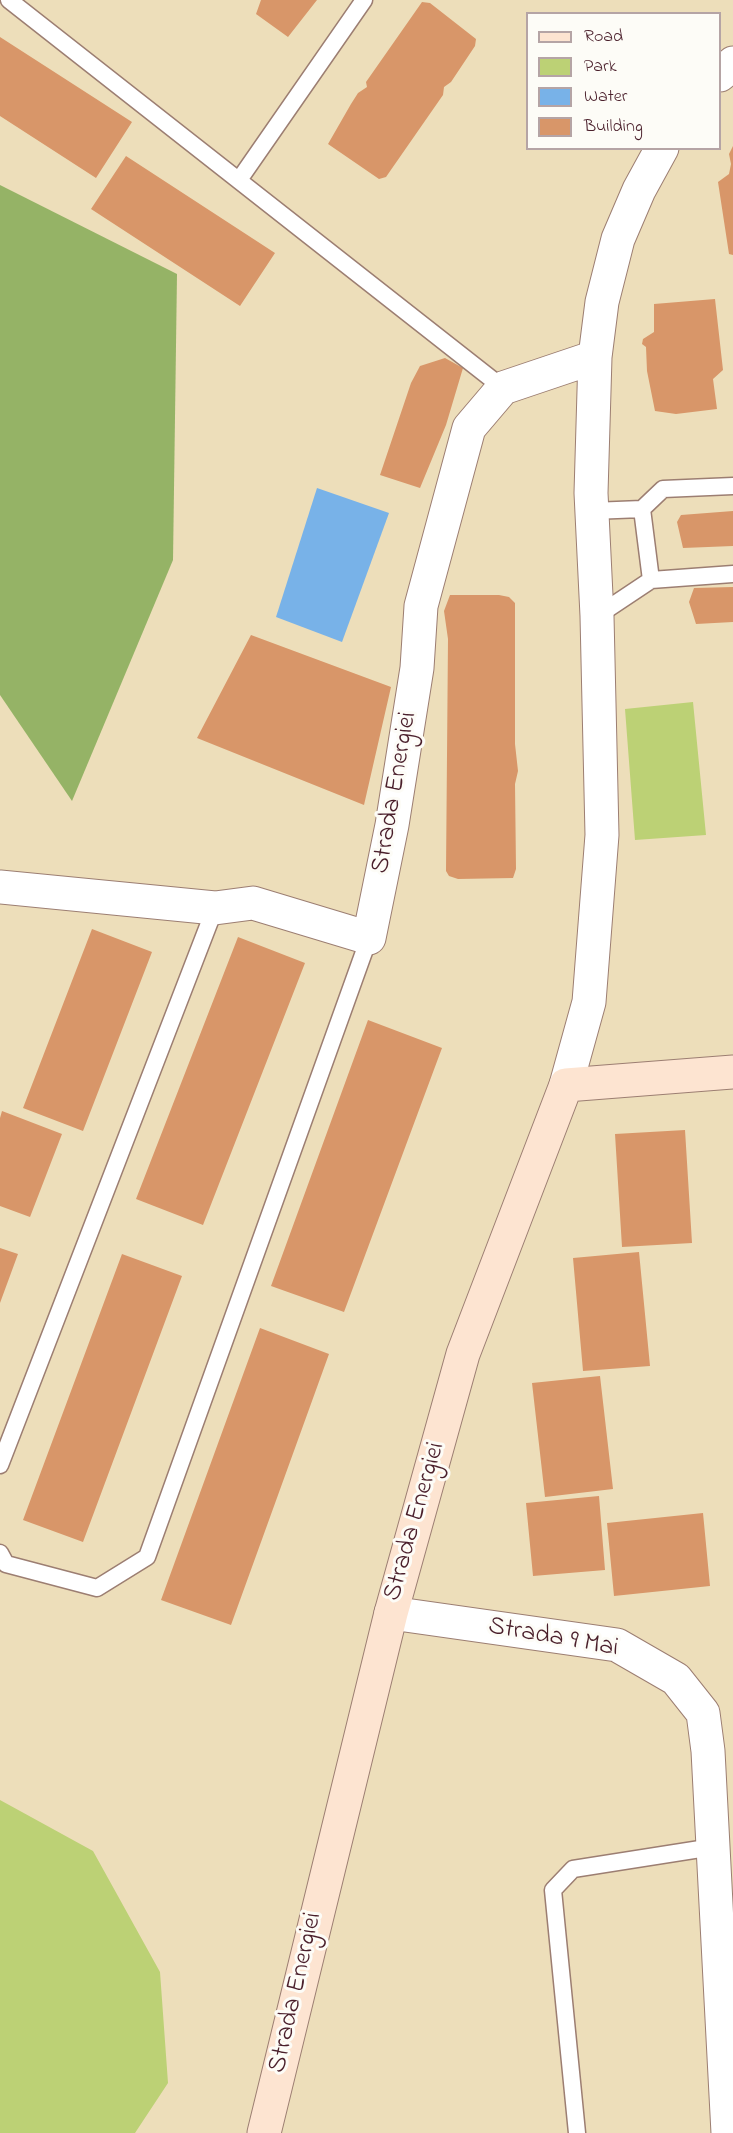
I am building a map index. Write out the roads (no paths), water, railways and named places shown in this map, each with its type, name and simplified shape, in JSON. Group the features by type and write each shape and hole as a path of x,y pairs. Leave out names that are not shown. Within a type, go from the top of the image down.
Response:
{"street":[{"path":"721,74 733,63"},
{"path":"661,150 639,190 618,239 602,302 594,357 592,511 602,835 589,1002 566,1085 733,1072"},
{"path":"503,388 594,357"},
{"name":"Strada Energiei","path":"369,938 392,825 417,668 421,606 469,428 503,388"},
{"path":"0,887 215,908 254,903 369,938"},
{"name":"Strada Energiei","path":"264,2133 391,1613 463,1354 566,1085"},
{"name":"Strada 9 Mai","path":"391,1613 617,1645 676,1679 703,1713 708,1751 728,2133"}],"lane":[{"path":"9,0 503,388"},
{"path":"239,180 364,0"},
{"path":"592,511 642,509 663,489 733,486"},
{"path":"642,509 651,580"},
{"path":"597,616 651,580 733,574"},
{"path":"0,1465 215,908"},
{"path":"0,1553 6,1564 97,1588 147,1557 369,938"},
{"path":"577,2133 554,1890 573,1869 713,1847"}],"water":[{"path":"317,488 389,513 342,642 276,617"}]}
